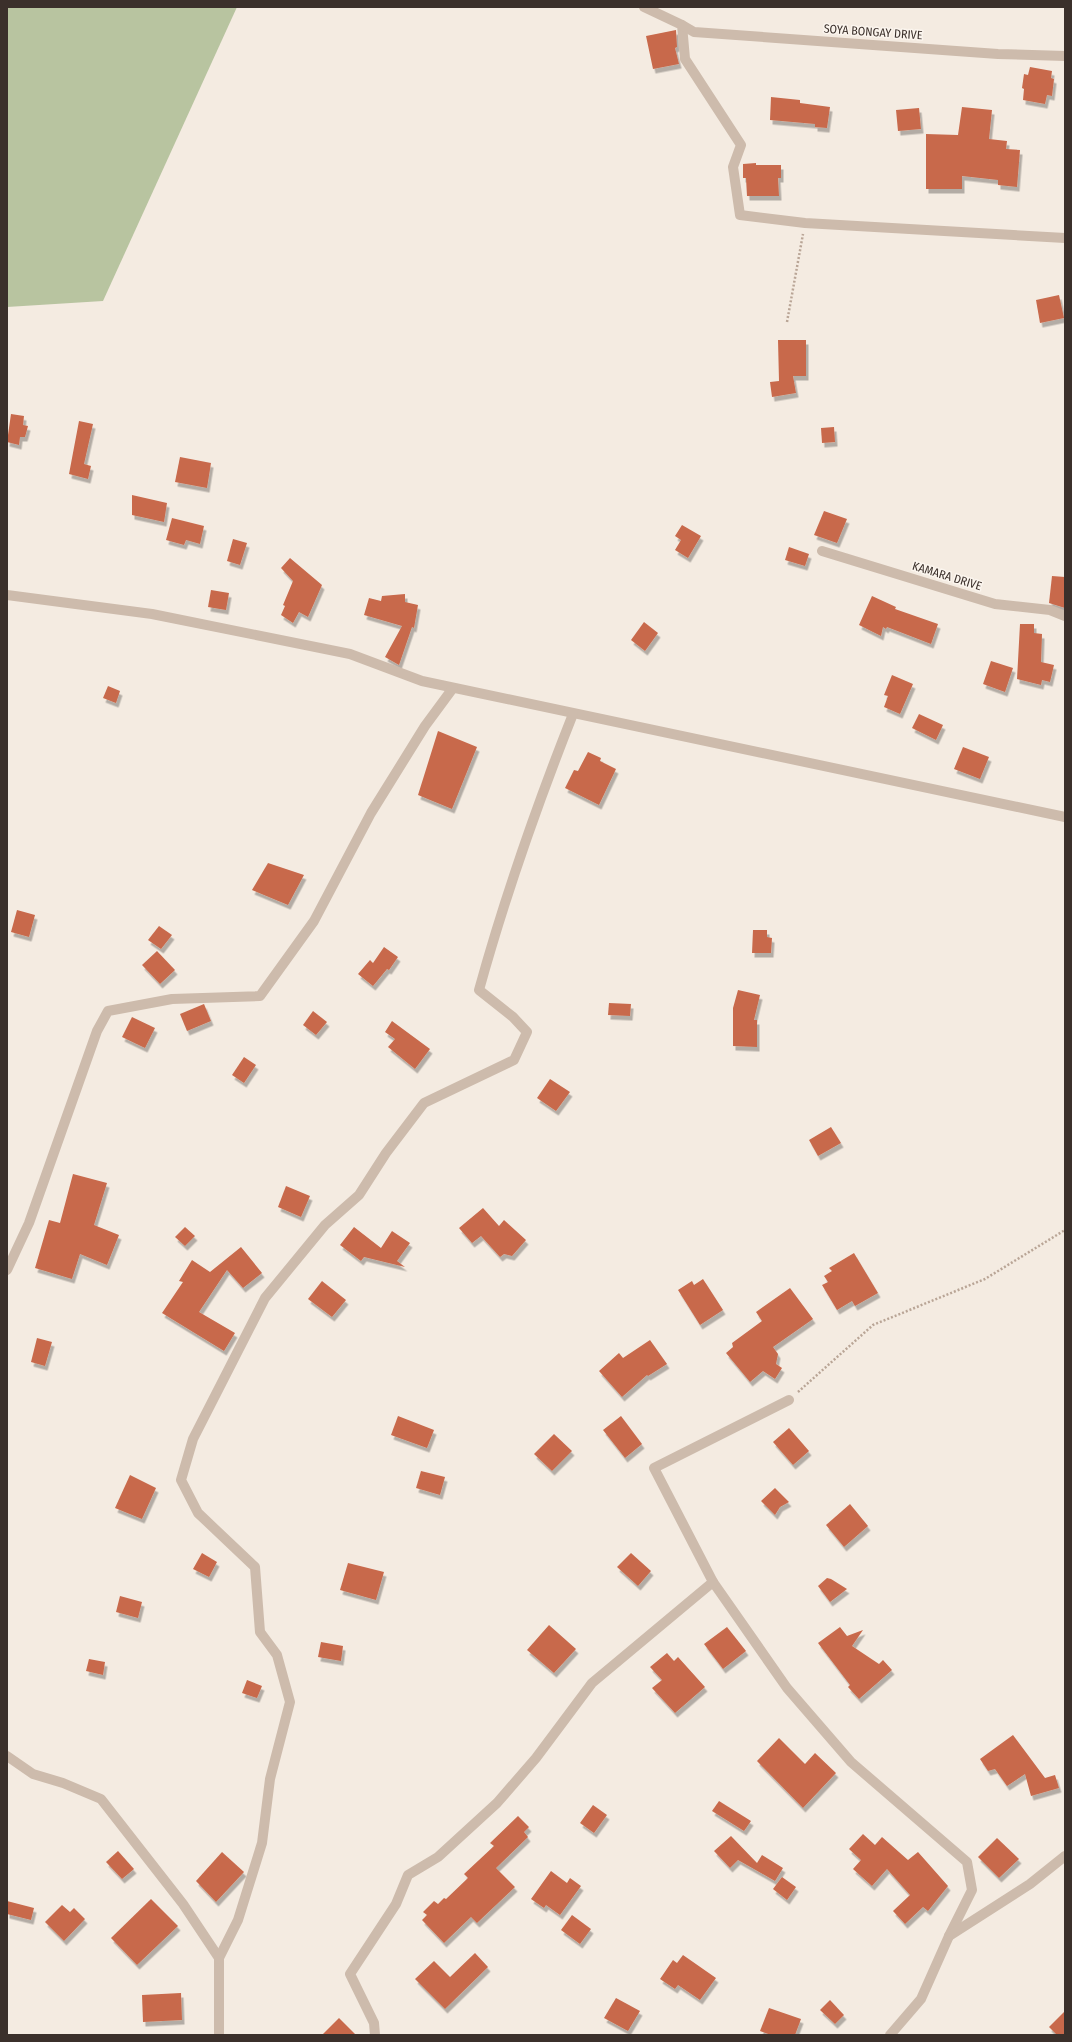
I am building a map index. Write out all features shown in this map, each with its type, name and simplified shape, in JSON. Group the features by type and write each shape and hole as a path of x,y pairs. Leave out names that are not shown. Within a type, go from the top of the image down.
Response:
{"street":[{"name":"SOYA BONGAY DRIVE","path":"644,7 694,32 998,54 1065,56"},
{"path":"682,25 685,59 741,145 734,167 740,215 805,223 1065,238"},
{"name":"KAMARA DRIVE","path":"822,552 995,604 1050,610 1065,616"},
{"path":"7,595 152,614 350,654 422,681 1065,817"},
{"path":"7,1270 31,1216 97,1031 108,1011 172,999 260,996 314,921 371,813 425,726 453,688"},
{"path":"219,2035 218,1958 238,1920 262,1843 270,1779 290,1702 277,1655 260,1632 255,1567 198,1513 181,1480 193,1439 265,1298 325,1225 359,1195 386,1153 424,1103 514,1060 527,1032 513,1017 479,990 499,918 533,817 573,714"},
{"path":"788,1400 654,1468 713,1582 787,1688 851,1762 967,1862 972,1890 949,1936 921,1999 890,2035"},
{"path":"375,2035 374,2023 350,1974 396,1904 408,1875 438,1857 497,1803 536,1758 592,1683 713,1582"},
{"path":"7,1756 32,1774 63,1783 101,1798 183,1904 218,1958"},
{"path":"949,1936 1030,1884 1065,1856"}],"path":[{"path":"787,322 805,223"},
{"path":"788,1400 873,1325 985,1279 1065,1230"}],"green space":[{"path":"7,7 237,7 103,301 7,307"}],"building":[{"path":"676,30 677,47 675,48 679,64 653,69 646,36"},
{"path":"1030,67 1052,71 1051,78 1054,79 1052,96 1047,95 1045,104 1023,100 1024,89 1022,88 1024,74 1028,75"},
{"path":"771,97 800,100 800,103 830,107 827,128 815,127 815,124 770,120"},
{"path":"962,107 992,110 989,139 1007,141 1006,149 1020,150 1017,187 998,185 998,180 962,176 962,189 926,189 926,134 958,135"},
{"path":"919,108 921,129 898,131 896,110"},
{"path":"756,163 756,165 781,165 781,178 778,178 779,196 747,196 746,178 743,178 743,164"},
{"path":"1059,295 1064,318 1040,323 1036,300"},
{"path":"778,340 806,340 806,376 793,376 796,393 772,397 770,382 779,381"},
{"path":"11,414 24,416 23,425 28,426 25,437 20,437 19,445 7,442"},
{"path":"79,421 93,424 84,464 91,466 88,479 69,474"},
{"path":"834,427 835,442 822,443 821,428"},
{"path":"180,457 211,463 207,488 175,482"},
{"path":"132,495 167,503 164,522 132,515"},
{"path":"824,511 847,519 837,543 814,535"},
{"path":"172,518 204,526 200,544 186,540 184,545 166,540"},
{"path":"682,525 701,536 688,558 675,550 681,540 675,536"},
{"path":"233,539 247,543 240,565 227,561"},
{"path":"789,547 809,554 805,566 785,560"},
{"path":"290,558 322,585 308,617 299,612 293,623 281,615 285,606 283,605 293,581 281,568"},
{"path":"1052,576 1065,577 1065,608 1049,603"},
{"path":"211,590 229,593 226,610 208,607"},
{"path":"405,594 405,602 418,605 414,628 412,627 399,665 385,657 402,626 364,615 369,598 381,601 382,596"},
{"path":"872,596 896,607 895,609 938,624 931,644 887,627 886,629 883,627 881,636 859,625"},
{"path":"644,622 658,633 645,651 631,640"},
{"path":"1020,624 1034,624 1034,633 1042,634 1041,662 1054,665 1050,682 1042,680 1041,685 1017,679"},
{"path":"991,661 1013,668 1005,692 983,684"},
{"path":"892,675 913,684 900,714 884,707 888,696 884,695"},
{"path":"108,686 120,691 116,703 103,698"},
{"path":"919,714 943,725 936,740 912,728"},
{"path":"438,731 477,747 452,809 418,795"},
{"path":"963,747 989,757 980,779 954,769"},
{"path":"588,752 601,758 600,761 616,769 599,805 565,788 574,770 578,771"},
{"path":"268,863 304,875 288,905 252,890"},
{"path":"17,910 35,915 29,937 11,932"},
{"path":"159,926 172,935 161,949 148,940"},
{"path":"753,930 767,930 767,937 772,938 771,953 752,953"},
{"path":"384,947 398,957 389,970 387,969 373,986 358,974 370,960 373,963"},
{"path":"157,951 175,970 160,984 142,965"},
{"path":"738,990 760,995 754,1020 757,1020 757,1047 733,1046 733,1008"},
{"path":"609,1003 631,1004 630,1016 608,1015"},
{"path":"204,1004 211,1021 187,1031 180,1014"},
{"path":"313,1011 327,1022 316,1035 303,1025"},
{"path":"132,1017 155,1028 145,1048 122,1037"},
{"path":"392,1021 430,1049 415,1069 388,1047 395,1039 385,1032"},
{"path":"244,1057 256,1065 244,1083 232,1075"},
{"path":"550,1079 570,1092 556,1111 537,1098"},
{"path":"831,1127 841,1143 818,1156 809,1140"},
{"path":"73,1174 107,1183 94,1225 119,1235 107,1265 80,1254 72,1279 35,1268 49,1220 60,1223"},
{"path":"286,1186 310,1196 301,1217 278,1207"},
{"path":"483,1208 499,1226 504,1220 526,1240 512,1256 504,1254 500,1257 481,1236 472,1243 459,1228"},
{"path":"185,1227 195,1236 185,1246 175,1237"},
{"path":"354,1227 381,1248 392,1231 410,1243 397,1261 405,1267 364,1257 361,1261 340,1245"},
{"path":"241,1247 262,1273 243,1288 227,1270 199,1312 235,1333 224,1351 162,1313 183,1282 179,1281 192,1260 210,1272"},
{"path":"854,1253 878,1293 855,1306 852,1301 837,1310 822,1285 828,1282 824,1276 832,1271 829,1268"},
{"path":"703,1279 723,1310 700,1325 678,1290 692,1281 694,1285"},
{"path":"322,1281 346,1300 332,1317 308,1299"},
{"path":"790,1288 813,1319 773,1347 778,1354 776,1364 782,1368 775,1379 763,1371 750,1382 726,1353 733,1347 732,1343 762,1321 756,1312"},
{"path":"37,1338 52,1342 45,1366 31,1362"},
{"path":"650,1340 667,1364 648,1376 647,1375 622,1397 599,1371 619,1353 623,1358"},
{"path":"398,1416 434,1430 427,1448 391,1435"},
{"path":"621,1416 642,1444 625,1458 603,1430"},
{"path":"789,1428 809,1451 793,1465 773,1442"},
{"path":"554,1434 572,1451 552,1471 534,1454"},
{"path":"421,1471 445,1477 440,1495 416,1488"},
{"path":"130,1475 156,1488 142,1519 115,1508"},
{"path":"775,1488 789,1502 780,1507 775,1515 761,1501"},
{"path":"850,1504 868,1526 844,1547 826,1525"},
{"path":"202,1553 217,1562 209,1577 193,1569"},
{"path":"631,1553 651,1571 638,1586 617,1567"},
{"path":"348,1563 384,1572 376,1600 340,1590"},
{"path":"827,1578 847,1589 830,1602 818,1586"},
{"path":"120,1596 142,1602 138,1618 116,1612"},
{"path":"549,1625 576,1649 554,1673 527,1650"},
{"path":"727,1627 746,1651 723,1669 704,1644"},
{"path":"840,1627 847,1636 863,1630 852,1646 879,1664 883,1660 892,1670 859,1699 848,1687 850,1685 818,1643"},
{"path":"321,1642 343,1646 341,1661 318,1657"},
{"path":"667,1653 674,1661 678,1657 705,1687 675,1713 652,1688 662,1680 650,1667"},
{"path":"89,1659 105,1662 103,1675 86,1671"},
{"path":"247,1680 262,1686 257,1698 242,1693"},
{"path":"1013,1735 1045,1778 1055,1775 1059,1788 1031,1796 1025,1774 1007,1786 995,1769 988,1771 980,1759"},
{"path":"779,1738 805,1764 815,1753 836,1773 803,1808 757,1761"},
{"path":"719,1801 751,1821 744,1831 712,1811"},
{"path":"593,1805 607,1815 594,1833 580,1823"},
{"path":"518,1816 529,1827 524,1832 528,1837 496,1868 515,1887 477,1923 471,1917 444,1943 422,1920 427,1915 423,1912 434,1901 438,1904 444,1898 446,1899 468,1878 464,1874 494,1846 490,1843"},
{"path":"863,1834 875,1845 882,1837 908,1860 918,1852 948,1886 928,1911 923,1907 905,1924 893,1911 910,1895 887,1869 872,1886 853,1869 861,1860 849,1849"},
{"path":"731,1836 757,1863 762,1855 783,1868 775,1881 738,1860 730,1868 714,1851"},
{"path":"997,1838 1019,1859 999,1878 978,1857"},
{"path":"118,1851 134,1869 122,1879 106,1862"},
{"path":"222,1852 244,1872 216,1902 196,1881"},
{"path":"551,1871 567,1883 570,1878 581,1886 560,1915 546,1905 544,1908 531,1899"},
{"path":"782,1877 796,1887 787,1900 773,1889"},
{"path":"151,1899 178,1926 137,1965 111,1938"},
{"path":"7,1901 34,1908 31,1920 7,1914"},
{"path":"62,1905 70,1912 74,1908 85,1919 64,1941 45,1922"},
{"path":"572,1915 591,1929 580,1944 561,1930"},
{"path":"475,1953 488,1967 445,2009 415,1979 434,1961 450,1977"},
{"path":"683,1955 716,1978 700,2000 678,1985 675,1989 660,1979 673,1960 677,1963"},
{"path":"181,1993 182,2020 143,2022 142,1995"},
{"path":"616,1998 640,2011 628,2031 604,2018"},
{"path":"830,2000 844,2015 835,2024 820,2010"},
{"path":"769,2008 801,2019 795,2035 771,2035 760,2031"},
{"path":"1065,2011 1065,2035 1057,2035 1049,2027"},
{"path":"339,2018 356,2035 322,2035"}]}
